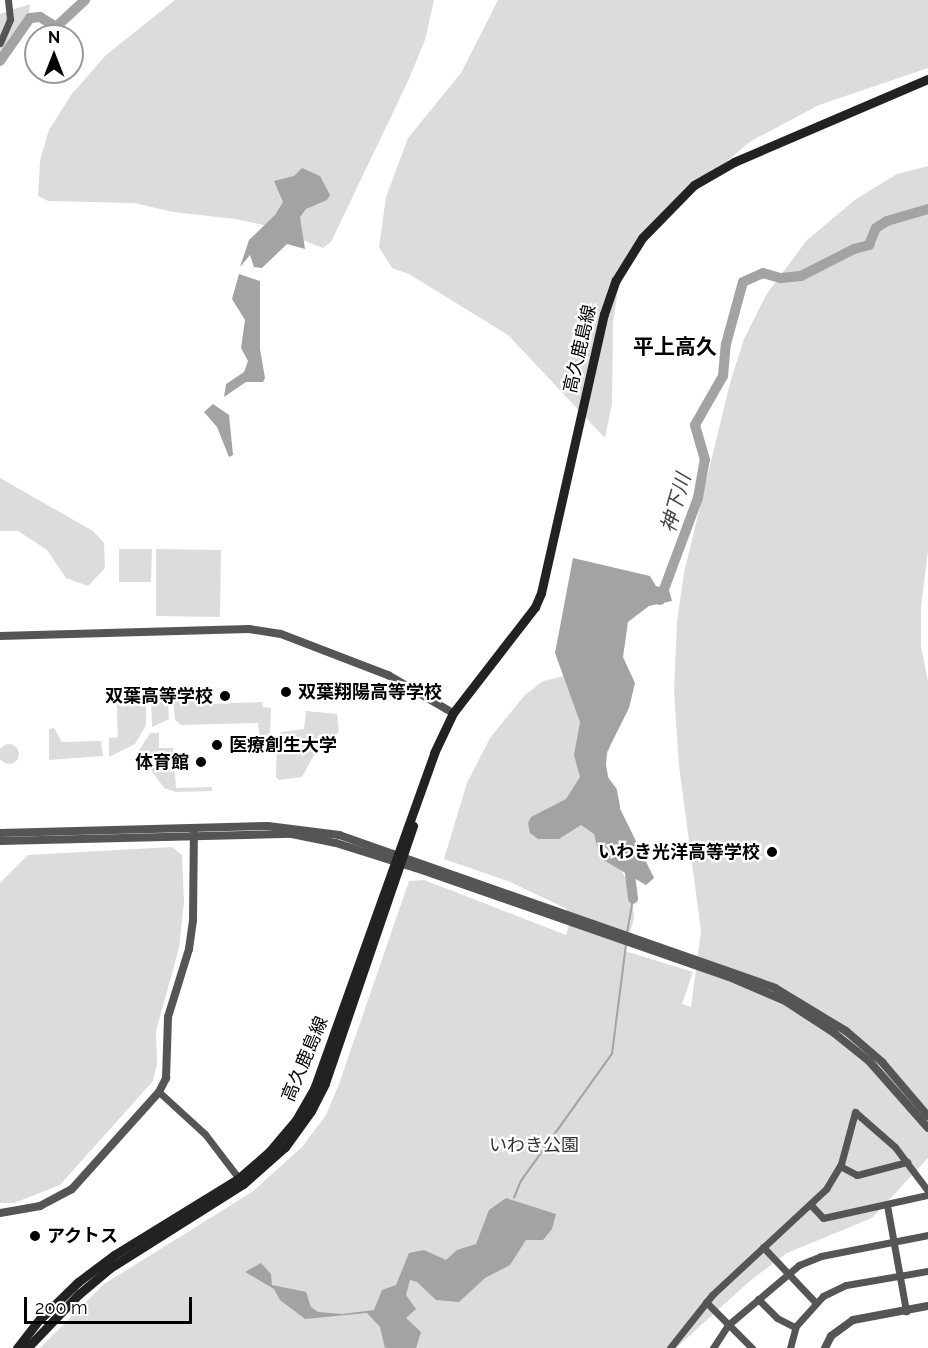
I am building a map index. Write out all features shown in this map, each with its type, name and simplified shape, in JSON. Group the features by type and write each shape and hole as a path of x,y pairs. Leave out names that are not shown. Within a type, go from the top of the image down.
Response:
{"main road":[{"name":"高久鹿島線","path":"27,1348 79,1293 110,1268 241,1181 296,1120 314,1089 399,859 428,769 453,714 535,607 541,593 604,314 616,280 642,238 694,185 734,162 928,79"},
{"name":"高久鹿島線","path":"17,1348 40,1319 78,1282 114,1255 241,1181"}],"street":[{"path":"0,44 10,19 8,0"},
{"path":"0,636 249,629 281,634 388,675 453,714"},
{"path":"0,841 194,832"},
{"path":"0,1213 40,1206 72,1189 159,1092 166,1078 168,1017 192,929 194,832"},
{"path":"0,833 292,834 399,859 744,974 806,1004 882,1062 928,1116"},
{"path":"843,1034 893,1085 928,1128"},
{"path":"159,1092 204,1134 241,1181"},
{"path":"670,1348 706,1302 810,1204 840,1166 855,1112 882,1134 907,1162 928,1193 887,1205 823,1218 810,1204"},
{"path":"840,1166 856,1175 907,1162"},
{"path":"887,1205 906,1311"},
{"path":"713,1348 728,1325 787,1272 821,1256 928,1235"},
{"path":"763,1247 815,1302"},
{"path":"790,1348 795,1327 815,1302 846,1285 928,1271"},
{"path":"758,1299 777,1318 795,1327"},
{"path":"706,1302 752,1348"},
{"path":"825,1348 842,1325 928,1306"}],"green space":[{"path":"175,0 434,0 425,40 409,79 331,242 323,248 264,225 235,219 173,212 134,203 48,201 38,196 40,160 49,130 71,95 81,84 84,84 84,80 106,55"},
{"path":"498,0 928,0 928,68 819,105 751,141 664,214 629,262 618,290 613,323 612,404 605,438 508,335 409,274 392,268 379,247 386,197 408,138 461,73"},
{"path":"30,4 28,22 0,55 0,14"},
{"name":"いわき公園","path":"928,166 928,551 921,607 921,647 928,681 928,1158 872,1218 787,1253 751,1280 676,1348 40,1348 104,1284 252,1192 302,1147 326,1115 339,1084 409,881 424,880 566,935 572,915 565,908 510,882 444,859 467,783 490,738 524,696 543,681 568,675 614,734 599,779 622,871 632,893 634,918 625,951 693,972 682,1004 691,1007 701,931 679,766 674,692 677,621 684,573 730,383 744,339 766,295 807,240 856,199 897,174"},
{"path":"0,478 93,531 104,543 105,568 88,586 66,578 47,550 18,531 0,531"},
{"path":"119,549 152,549 151,582 119,582"},
{"path":"156,549 221,550 220,617 156,616"},
{"path":"188,686 189,696 201,696 201,704 262,702 263,707 271,708 270,734 260,740 258,723 181,725 175,720 172,687"},
{"path":"137,687 146,695 146,725 135,744 109,757 109,738 118,737 116,688"},
{"path":"160,687 167,688 169,719 152,727 151,695"},
{"path":"306,711 337,714 339,732 314,755 302,777 279,780 276,777 277,737 281,732 304,729"},
{"path":"54,728 62,742 101,741 103,756 49,760 49,729"},
{"path":"150,733 159,733 159,748 173,748 176,788 212,787 212,791 176,792 164,788 138,752"},
{"path":"5,744 13,744 19,750 19,758 13,764 5,764 -1,758 -1,750"},
{"path":"172,847 182,855 184,902 179,948 156,1031 157,1064 153,1081 60,1185 14,1203 0,1203 0,883 28,855"}],"shaded area":[{"path":"302,168 320,176 330,195 327,200 306,209 300,217 305,249 287,244 262,268 254,267 250,255 240,267 249,240 275,215 283,202 274,181 294,176"},
{"path":"239,274 260,281 260,349 265,378 263,382 246,382 224,397 226,384 244,372 248,361 241,348 245,320 232,299"},
{"path":"213,404 229,415 233,455 229,457 217,427 204,412"},
{"path":"573,558 650,576 656,586 669,590 672,601 649,606 628,622 623,657 635,683 629,708 607,752 606,765 610,788 654,878 646,885 600,858 594,834 581,825 559,839 538,839 530,833 528,823 531,817 566,799 580,777 574,755 580,722 555,653"},
{"path":"506,1198 556,1214 552,1229 543,1240 526,1240 510,1265 485,1278 459,1302 436,1300 417,1282 410,1280 406,1295 416,1309 406,1318 421,1332 416,1348 385,1348 380,1327 367,1313 305,1319 280,1300 274,1289 245,1272 261,1263 271,1274 272,1285 306,1292 311,1307 318,1312 342,1314 374,1310 382,1290 396,1285 409,1253 424,1250 446,1260 457,1250 476,1244 489,1210"}],"waterway":[{"path":"0,61 30,18 40,17 56,27 85,0"},
{"name":"神下川","path":"660,600 698,498 705,460 695,425 723,376 726,344 743,282 763,273 781,278 801,276 854,249 869,245 876,228 887,221 928,209"},
{"name":"神下川","path":"601,776 612,791 615,807"},
{"name":"神下川","path":"629,866 633,899"},
{"path":"627,933 633,899"},
{"path":"514,1198 521,1181 612,1054 626,944"}],"place":[{"name":"双葉翔陽高等学校","path":"286,692"},
{"name":"双葉高等学校","path":"225,696"},
{"name":"医療創生大学","path":"217,745"},
{"name":"体育館","path":"201,762"},
{"name":"いわき光洋高等学校","path":"772,852"},
{"name":"アクトス","path":"35,1236"}],"district":[{"name":"平上高久","path":"675,347"}]}
